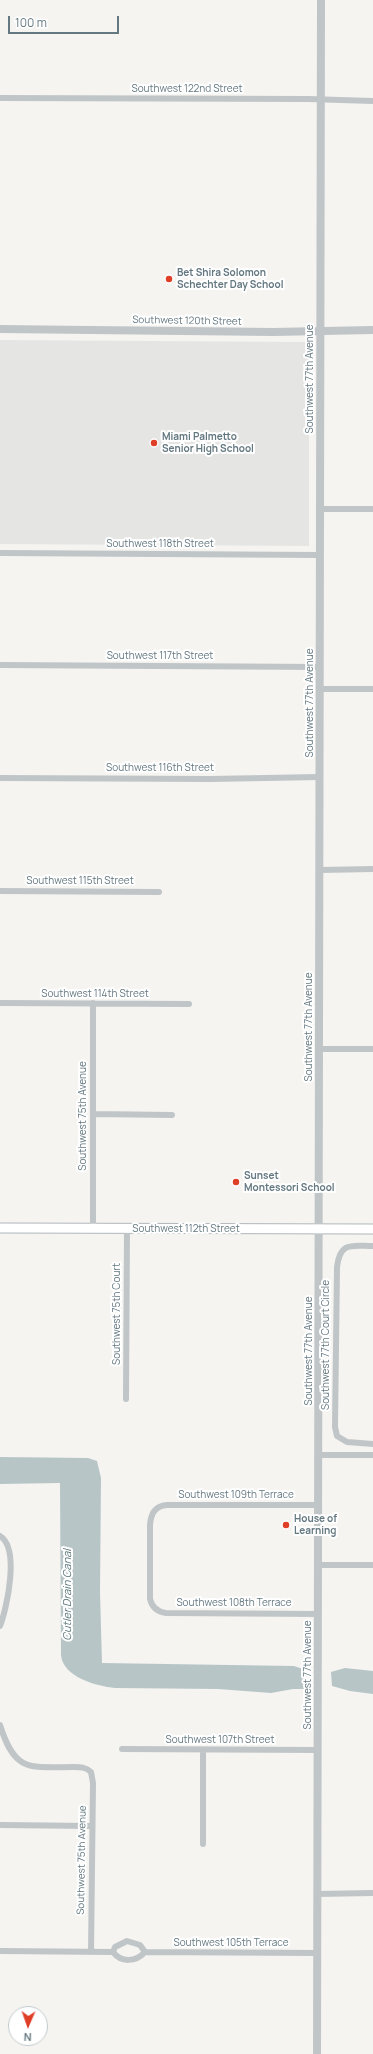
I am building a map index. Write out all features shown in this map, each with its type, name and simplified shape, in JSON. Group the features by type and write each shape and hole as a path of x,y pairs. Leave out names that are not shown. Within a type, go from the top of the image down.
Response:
{"main road":[{"name":"Southwest 112th Street","path":"0,1228 373,1229"}],"street":[{"name":"Southwest 77th Avenue","path":"317,2054 320,1229 321,0"},
{"name":"Southwest 122nd Street","path":"0,98 373,101"},
{"name":"Southwest 120th Street","path":"0,329 373,330"},
{"path":"320,509 373,509"},
{"name":"Southwest 118th Street","path":"0,553 320,555"},
{"name":"Southwest 117th Street","path":"0,665 320,667"},
{"path":"320,689 373,689"},
{"name":"Southwest 116th Street","path":"0,778 210,779 320,777"},
{"path":"320,870 373,869"},
{"name":"Southwest 115th Street","path":"0,891 159,892"},
{"name":"Southwest 114th Street","path":"0,1003 189,1004"},
{"name":"Southwest 75th Avenue","path":"93,1003 93,1229"},
{"path":"319,1049 373,1049"},
{"path":"93,1114 172,1115"},
{"name":"Southwest 75th Court","path":"126,1399 127,1229"},
{"name":"Southwest 77th Court Circle","path":"372,1443 343,1441 336,1432 336,1346 337,1267 340,1253 345,1247 373,1246"},
{"path":"318,1456 373,1455"},
{"name":"Southwest 109th Terrace","path":"153,1606 150,1595 150,1525 151,1516 155,1510 167,1505 318,1505"},
{"path":"0,1536 6,1541 10,1553 9,1593 0,1626"},
{"path":"318,1565 373,1565"},
{"name":"Southwest 108th Terrace","path":"153,1606 166,1613 318,1614"},
{"name":"Southwest 75th Avenue","path":"0,1725 9,1751 22,1763 38,1767 81,1767 89,1770 93,1783 91,1952"},
{"name":"Southwest 107th Street","path":"122,1749 318,1750"},
{"path":"203,1750 203,1844"},
{"path":"0,1825 92,1826"},
{"path":"317,1894 373,1893"},
{"path":"113,1952 115,1947 127,1941 140,1945 145,1952"},
{"name":"Southwest 105th Terrace","path":"0,1951 113,1952 121,1959 126,1960 141,1958 145,1952 317,1953"}],"shaded area":[{"name":"Miami Palmetto Senior High School","path":"0,340 309,342 309,546 0,544"}],"water":[{"name":"Cutler Drain Canal","path":"0,1457 88,1458 97,1461 101,1478 100,1592 102,1663 294,1666 306,1670 305,1689 293,1689 271,1693 218,1689 115,1688 99,1685 74,1675 63,1663 61,1655 60,1483 0,1484"},
{"path":"345,1668 373,1671 373,1694 350,1691 332,1686 331,1672"}],"place":[{"name":"Bet Shira Solomon Schechter Day School","path":"169,279"},
{"name":"Miami Palmetto Senior High School","path":"154,443"},
{"name":"Sunset Montessori School","path":"236,1182"},
{"name":"House of Learning","path":"286,1525"}]}
